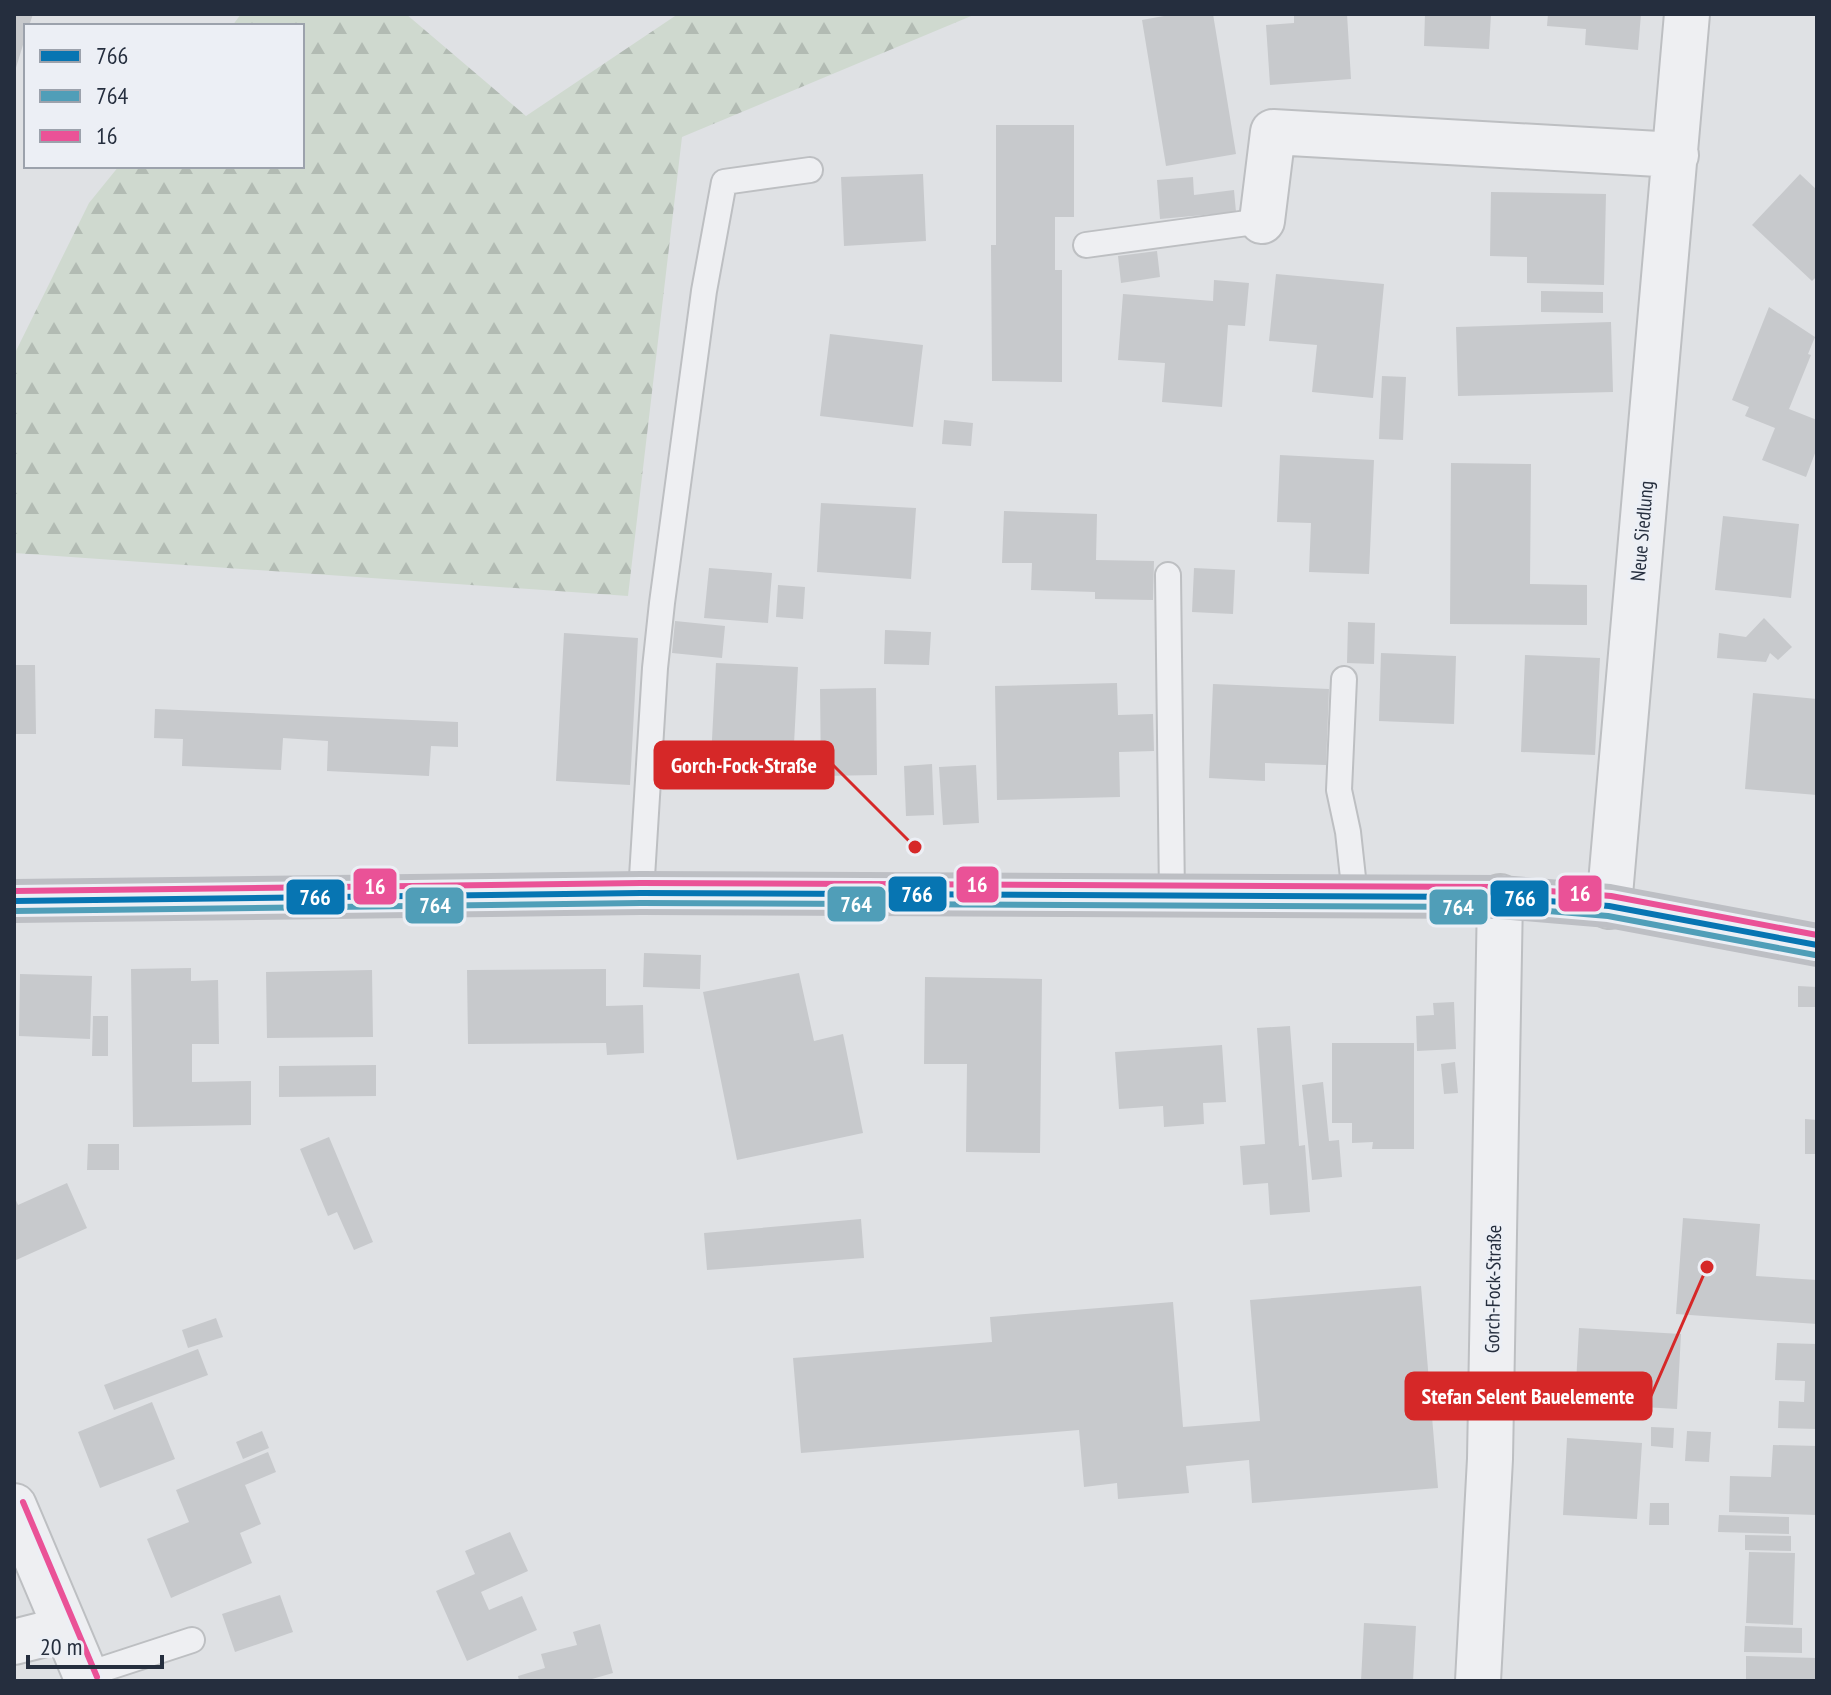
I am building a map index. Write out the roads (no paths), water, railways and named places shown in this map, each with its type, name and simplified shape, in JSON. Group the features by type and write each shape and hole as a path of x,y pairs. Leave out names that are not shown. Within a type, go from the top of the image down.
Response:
{"main road":[{"path":"14,901 641,893 1500,897 1609,906 1817,945"}],"street":[{"name":"Neue Siedlung","path":"1609,906 1687,14"},
{"path":"1262,221 1273,132 1676,155"},
{"name":"Gorch-Fock-Straße","path":"1478,1681 1490,1459 1500,897"},
{"path":"14,1506 86,1678"},
{"path":"14,1642 65,1629"}],"lane":[{"path":"641,893 662,603 704,291 724,182 810,170"},
{"path":"1086,245 1262,221"},
{"path":"1168,575 1172,896"},
{"path":"1344,679 1339,790 1348,832 1355,896"},
{"path":"86,1678 192,1640"}],"place":[{"name":"Gorch-Fock-Straße","path":"915,847"},
{"name":"Stefan Selent Bauelemente","path":"1707,1267"}]}
